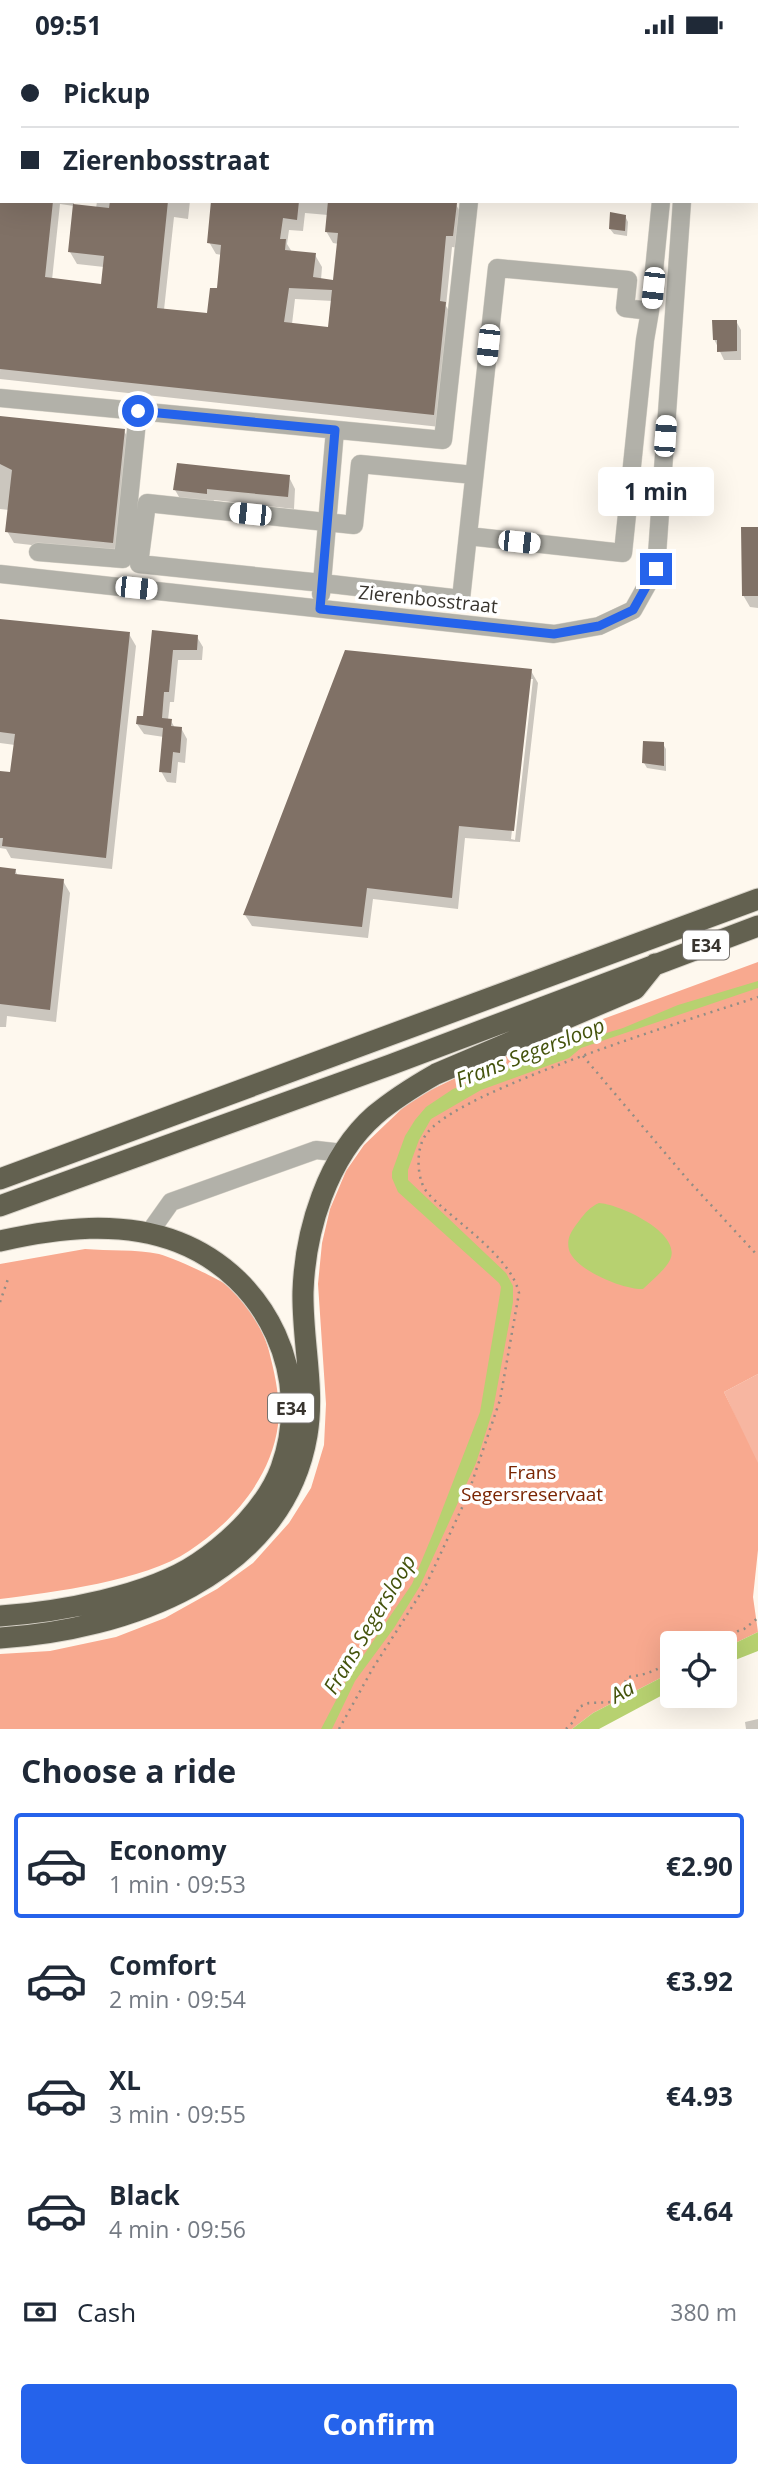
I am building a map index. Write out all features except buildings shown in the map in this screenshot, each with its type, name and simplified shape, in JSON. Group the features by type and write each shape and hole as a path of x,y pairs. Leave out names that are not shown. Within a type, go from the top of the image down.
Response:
{"highway":[{"name":"E34","path":"0,1179 758,899"},
{"name":"E34","path":"0,1206 390,1065 758,926"},
{"name":"E34","path":"0,1638 80,1628 129,1615 165,1601 199,1583 258,1535 277,1511 297,1472 307,1436 309,1404 303,1292 308,1241 323,1193 343,1153 373,1117 407,1091 436,1074 635,989 655,964"},
{"name":"E34","path":"0,1241 20,1236 113,1227 149,1233 179,1243 219,1264 251,1293 271,1325 286,1360 292,1400 290,1436 280,1470 253,1513 230,1538 198,1564 154,1586 99,1601 0,1616"}],"street":[{"path":"0,398 443,440 469,203"},
{"path":"468,536 623,554 643,353 662,203"},
{"name":"Zierenbosstraat","path":"0,574 554,634 599,626 633,610 656,569 682,203"},
{"path":"458,624 497,268 628,281 625,308 650,310"},
{"path":"38,552 123,559 138,411"},
{"path":"320,609 335,430"},
{"path":"136,588 147,503 354,524 360,464 474,475"},
{"path":"139,564 461,599"},
{"path":"149,1233 171,1202 316,1150 343,1153"}],"path":[{"path":"339,1729 373,1668 426,1585 467,1497 500,1401 519,1293 517,1281 504,1264 427,1192 420,1175 421,1145 425,1135 484,1095 583,1056 758,997"},
{"path":"583,1056 688,1180 758,1256"},
{"path":"0,1302 8,1279"},
{"path":"737,1631 758,1618"},
{"path":"566,1729 573,1722 579,1707 589,1703 613,1702 628,1677 660,1668"}],"shaded area":[{"path":"758,981 758,988 581,1048 569,1058 481,1090 431,1119 419,1140 408,1170 408,1180 506,1273 513,1286 513,1302 493,1410 476,1463 420,1586 394,1628 355,1681 332,1729 321,1729 346,1681 412,1584 434,1531 480,1412 501,1287 398,1192 392,1172 405,1136 426,1107 453,1089 563,1046 623,1028 678,1005"},
{"path":"599,1203 634,1214 659,1230 667,1240 672,1250 670,1260 643,1289 624,1286 601,1277 580,1265 569,1250 569,1238 574,1228 593,1206"},
{"path":"758,1374 758,1463 757,1464 724,1392"},
{"path":"758,1632 758,1651 737,1659 737,1642"},
{"path":"660,1678 660,1696 599,1729 572,1729 593,1713"}],"green space":[{"name":"Frans Segersreservaat","path":"758,962 758,1374 724,1392 758,1463 758,1550 753,1597 758,1632 737,1642 737,1631 660,1631 660,1678 593,1713 572,1729 0,1729 0,1654 50,1651 116,1637 165,1618 217,1589 253,1563 289,1523 311,1488 324,1445 326,1404 318,1284 322,1243 330,1209 346,1171 364,1145 412,1099 497,1058"},
{"path":"85,1249 159,1254 222,1282 245,1303 266,1342 277,1388 278,1425 274,1444 258,1481 247,1497 220,1527 189,1551 124,1578 72,1589 0,1599 0,1264"}],"route":[{"path":"138,411 335,430 320,609 554,634 599,626 633,610 656,569"}],"water label":[{"name":"Frans Segersloop","path":"530,1052"},
{"name":"Frans Segersloop","path":"369,1624"},
{"name":"Aa","path":"622,1691"}]}
